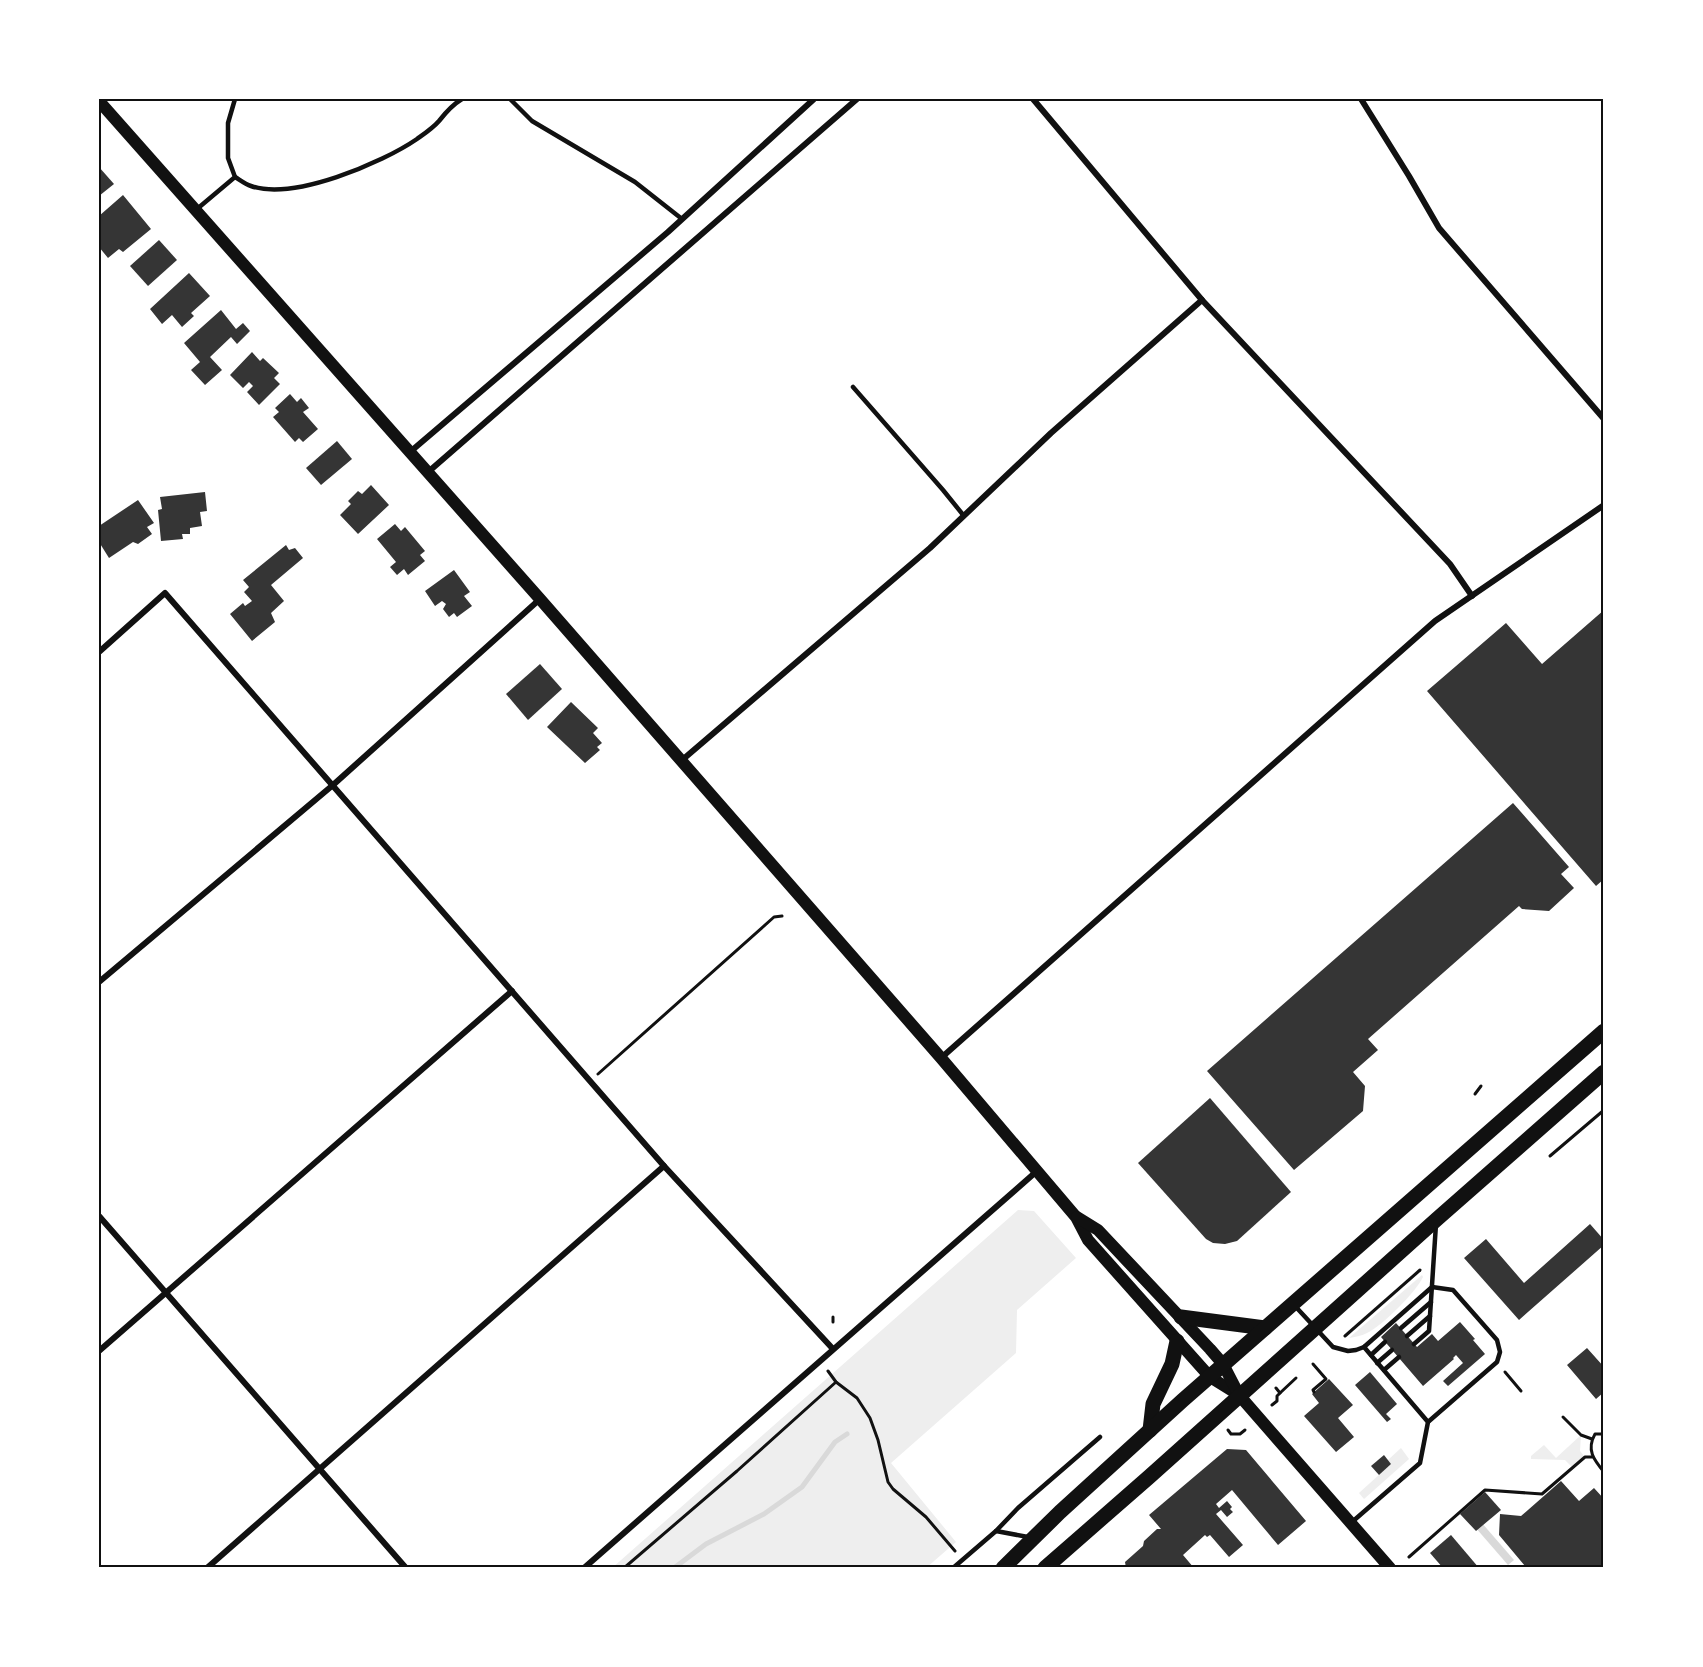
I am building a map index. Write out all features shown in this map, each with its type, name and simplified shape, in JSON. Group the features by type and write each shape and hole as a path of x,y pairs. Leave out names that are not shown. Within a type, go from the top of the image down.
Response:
{"main road":[{"path":"99,101 540,599 941,1058 1076,1216 1088,1240 1210,1377 1239,1395"},
{"path":"1003,1568 1060,1512 1223,1364 1604,1031"},
{"path":"1045,1568 1604,1072"},
{"path":"1076,1216 1098,1230 1223,1364 1239,1395 1390,1568"},
{"path":"1180,1317 1265,1328"},
{"path":"1150,1430 1153,1404 1172,1364 1178,1341"}],"street":[{"path":"410,452 682,219 814,99"},
{"path":"427,473 857,99"},
{"path":"1033,99 1202,300 1450,564 1472,596"},
{"path":"1361,99 1438,228 1604,419"},
{"path":"681,761 930,548 1051,433 1202,300"},
{"path":"941,1058 1434,621 1604,505"},
{"path":"99,652 165,593 664,1166 833,1349"},
{"path":"99,982 333,785 540,599"},
{"path":"99,1351 512,991"},
{"path":"207,1568 664,1166"},
{"path":"584,1568 1037,1171"},
{"path":"99,1216 406,1568"}],"lane":[{"path":"235,99 228,123 228,159 235,177 251,186 272,189 301,187 372,165 416,139 437,123 453,104 462,99"},
{"path":"510,99 532,121 635,182 682,219"},
{"path":"195,210 235,177"},
{"path":"853,387 964,516"},
{"path":"1414,1344 1429,1331 1437,1219"},
{"path":"1293,1304 1332,1347 1348,1350 1364,1347 1432,1287 1453,1290 1497,1340 1500,1352 1497,1362 1428,1422 1420,1463 1351,1523"},
{"path":"1401,1328 1431,1302"},
{"path":"1407,1336 1430,1316"},
{"path":"1371,1355 1385,1342"},
{"path":"1364,1347 1428,1422"},
{"path":"1377,1363 1392,1350"},
{"path":"1384,1370 1399,1358"},
{"path":"953,1568 1100,1437"},
{"path":"996,1531 1034,1538"}],"path":[{"path":"590,1080 774,917 782,916"},
{"path":"1474,1094 1481,1086"},
{"path":"1550,1156 1604,1110"},
{"path":"1345,1336 1434,1258"},
{"path":"820,1360 836,1382 856,1398 870,1418 879,1440 888,1482 893,1489 926,1517 963,1560"},
{"path":"1313,1364 1326,1379 1313,1390 1314,1392"},
{"path":"1505,1372 1521,1391"},
{"path":"1272,1405 1277,1401 1277,1396 1296,1378"},
{"path":"624,1568 836,1382"},
{"path":"1276,1388 1280,1393"},
{"path":"1563,1418 1581,1435 1592,1440"},
{"path":"1228,1430 1231,1434 1240,1434 1245,1430"},
{"path":"1604,1434 1595,1434 1591,1451 1604,1472"},
{"path":"1409,1557 1485,1490 1542,1494 1585,1457 1593,1457"}],"shaded area":[{"path":"1018,1210 1034,1211 1076,1258 1017,1310 1016,1353 891,1463 956,1542 926,1568 612,1568"},
{"path":"1422,1275 1423,1277 1413,1291 1381,1323 1365,1334 1349,1338"},
{"path":"1581,1435 1580,1451 1584,1456 1572,1467 1565,1460 1531,1459 1531,1456 1544,1445 1556,1458"},
{"path":"1401,1448 1409,1459 1364,1499 1359,1493 1391,1464 1388,1460"},
{"path":"1468,1507 1514,1560 1508,1565 1462,1512"}],"building":[{"path":"99,167 114,184 99,196"},
{"path":"123,195 151,229 123,252 119,249 108,258 99,247 99,216"},
{"path":"159,240 177,260 148,286 130,266"},
{"path":"189,273 210,296 191,313 194,316 182,327 172,315 162,324 150,309"},
{"path":"221,310 236,329 243,323 250,331 237,344 231,337 210,357 222,370 205,385 191,370 200,362 184,343"},
{"path":"252,352 260,361 263,358 279,373 274,378 280,384 259,405 247,392 253,386 249,382 243,388 230,375"},
{"path":"290,394 297,402 301,398 309,408 303,412 318,429 303,442 299,438 295,442 273,417 279,412 275,408"},
{"path":"337,441 352,459 321,485 306,468"},
{"path":"371,485 389,505 358,534 340,515 351,504 348,501 358,491 362,494"},
{"path":"205,492 207,511 200,512 202,526 190,528 190,534 182,534 183,539 161,541 158,510 162,509 160,497"},
{"path":"138,500 154,523 147,527 152,534 138,544 133,542 109,558 99,542 99,526"},
{"path":"395,524 401,531 405,527 425,551 420,555 425,561 408,575 404,569 397,575 390,567 396,562 377,539"},
{"path":"286,545 289,550 295,548 303,558 271,585 284,601 271,613 275,622 252,641 230,614 243,603 245,606 252,601 244,592 249,587 243,580"},
{"path":"454,570 470,592 464,596 472,606 457,617 454,613 449,617 443,609 446,604 442,601 435,606 425,591"},
{"path":"1604,610 1604,879 1596,886 1427,691 1506,623 1542,664"},
{"path":"540,664 562,689 528,720 506,694"},
{"path":"571,702 598,728 593,733 602,743 597,747 600,750 585,763 547,727"},
{"path":"1513,803 1569,867 1561,874 1574,888 1549,911 1522,909 1519,906 1368,1039 1378,1050 1353,1072 1365,1086 1363,1111 1294,1170 1207,1071"},
{"path":"1210,1098 1291,1192 1237,1241 1225,1244 1213,1243 1206,1239 1138,1163"},
{"path":"1590,1224 1604,1240 1604,1245 1519,1320 1464,1258 1486,1239 1524,1283"},
{"path":"1460,1322 1485,1354 1448,1386 1443,1381 1463,1363 1456,1355 1423,1386 1381,1337 1396,1323 1417,1347 1432,1334 1438,1341"},
{"path":"1587,1348 1604,1367 1604,1392 1596,1399 1567,1365"},
{"path":"1370,1372 1397,1404 1386,1414 1391,1419 1387,1422 1355,1385"},
{"path":"1329,1379 1353,1405 1338,1418 1354,1437 1336,1452 1304,1416 1319,1403 1312,1394"},
{"path":"1227,1449 1246,1450 1306,1521 1278,1545 1232,1490 1216,1504 1219,1508 1227,1501 1232,1507 1230,1509 1233,1512 1227,1517 1221,1510 1216,1514 1243,1545 1229,1557 1210,1535 1207,1537 1205,1535 1183,1555 1194,1568 1126,1568 1125,1562 1157,1529 1161,1529 1149,1515"},
{"path":"1384,1455 1391,1464 1379,1475 1371,1466"},
{"path":"1561,1481 1579,1501 1594,1488 1604,1499 1604,1568 1522,1568 1525,1566 1499,1535 1500,1514 1521,1516"},
{"path":"1485,1492 1501,1510 1476,1531 1460,1514"},
{"path":"1451,1535 1479,1568 1443,1568 1430,1553"}],"waterway":[{"path":"674,1568 706,1544 764,1514 802,1487 835,1442 847,1434"}]}
